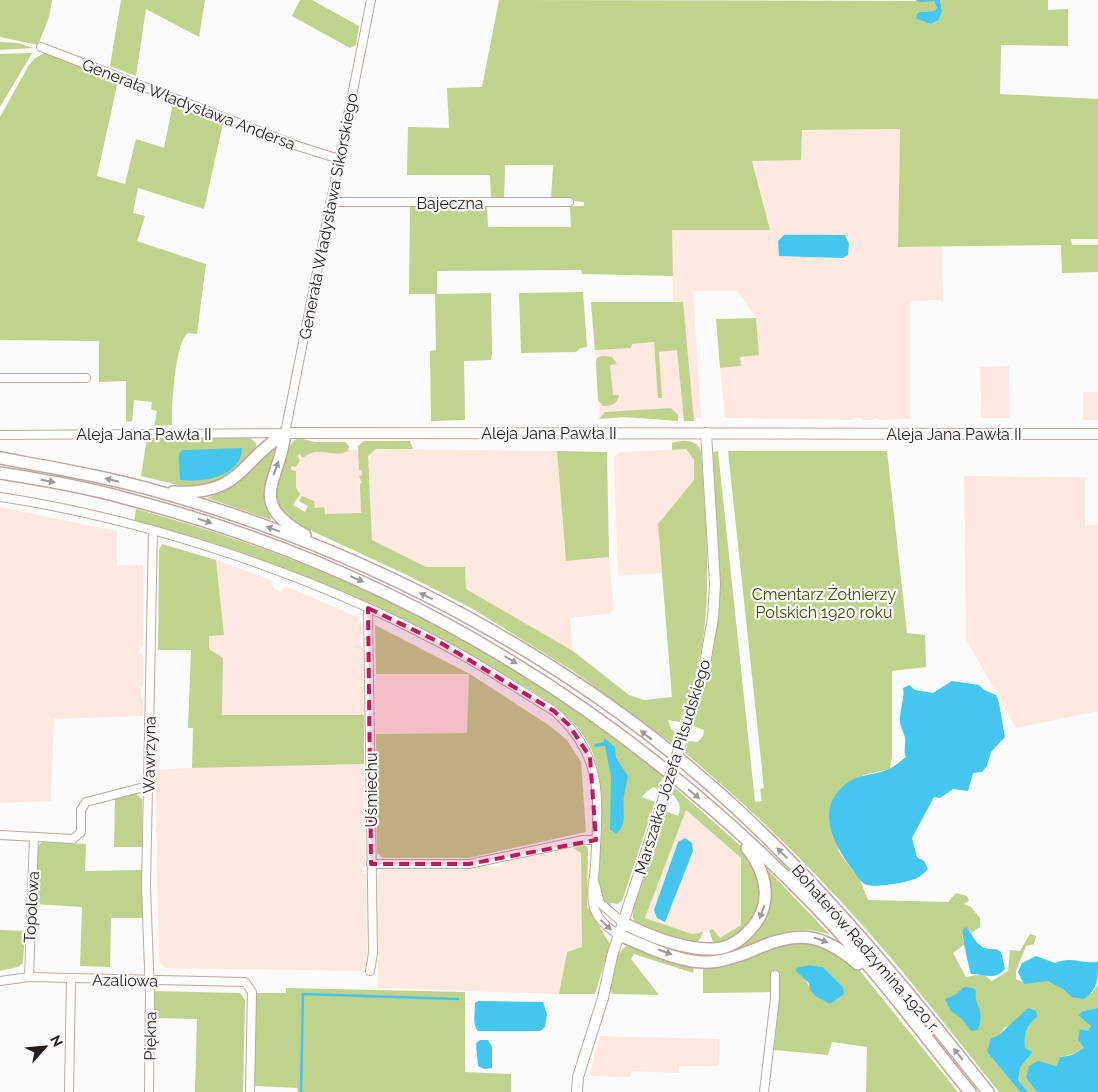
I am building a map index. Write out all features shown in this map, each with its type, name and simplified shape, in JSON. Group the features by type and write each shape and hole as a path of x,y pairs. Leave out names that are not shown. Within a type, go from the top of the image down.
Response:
{"main road":[{"path":"160,492 195,492 230,483 266,448 285,433"},
{"path":"285,433 284,444 270,487 272,506 277,515 288,526 335,552"},
{"path":"0,458 80,473 160,492 247,520 335,552"},
{"name":"Bohaterów Radzymina 1920 r.","path":"0,473 128,498 243,533 383,590 469,636 572,700 715,810 810,902 882,984 970,1092"},
{"name":"Bohaterów Radzymina 1920 r.","path":"335,552 469,619 532,656 606,705 669,752 755,826 850,924 988,1092"},
{"path":"623,923 669,941 692,948 707,949 728,946 745,936 756,923 763,911 766,898 763,874 750,852 715,810"},
{"path":"619,936 683,958 710,962 743,954 784,938 812,937 835,946 882,984"}],"street":[{"name":"Generała Władysława Sikorskiego","path":"285,433 371,0"},
{"name":"Generała Władysława Andersa","path":"41,48 298,146 339,159"},
{"name":"Bajeczna","path":"330,202 569,202"},
{"path":"0,378 86,378"},
{"name":"Marszałka Józefa Piłsudskiego","path":"577,1092 578,1077 619,936 705,663 713,618 714,584 706,433"},
{"name":"Aleja Jana Pawła II","path":"0,434 1098,434"},
{"path":"0,497 75,511 153,530 256,563 368,608 441,643 554,711 569,725 586,749 592,764 597,798 592,896 596,912 604,925 619,936"},
{"name":"Wawrzyna","path":"150,980 146,888 153,530"},
{"name":"Uśmiechu","path":"368,608 373,953 370,971"},
{"path":"0,835 76,838 81,832 81,810 86,802 148,786"},
{"name":"Topolowa","path":"29,978 34,837"},
{"path":"371,864 469,864 583,840 596,840"},
{"path":"594,877 600,903 610,914 623,923"},
{"path":"764,1092 775,998 775,975"},
{"name":"Azaliowa","path":"0,981 29,978 70,978 245,982 250,986 252,1002 250,1092"},
{"path":"69,1092 70,978"},
{"name":"Piękna","path":"149,1092 150,980"}],"highlighted area":[{"path":"368,608 441,643 554,711 569,725 590,757 596,840 469,864 371,864"}],"shaded area":[{"path":"900,129 898,247 942,246 943,303 940,300 910,301 910,419 882,420 874,418 873,420 863,420 854,417 852,420 725,418 720,368 741,366 740,357 759,355 756,318 737,291 693,291 701,418 600,418 591,302 673,302 672,230 770,230 752,160 802,130"},
{"path":"1009,366 1010,418 981,418 980,367"},
{"path":"1083,392 1098,392 1098,420 1083,420"},
{"path":"376,449 557,451 566,561 609,557 614,609 608,614 570,618 573,651 466,589 465,567 426,568 372,540 370,546 287,493 286,481 295,450 368,450 369,455"},
{"path":"686,449 694,460 694,480 658,524 662,573 618,576 614,458 619,452"},
{"path":"964,476 1085,477 1085,525 1098,524 1098,711 1016,728 966,639"},
{"path":"0,507 117,531 117,565 143,565 143,645 137,653 143,654 141,697 143,699 143,716 54,719 51,801 0,803"},
{"path":"216,560 271,580 273,588 280,592 286,586 357,617 362,624 362,637 360,640 363,650 364,715 222,716 223,658 209,650 209,635 224,635"},
{"path":"376,674 470,674 467,733 376,734"},
{"path":"364,764 365,863 362,872 366,875 367,964 360,971 165,968 159,962 155,770 219,766"},
{"path":"686,810 741,858 741,925 720,938 713,929 692,934 645,918"},
{"path":"573,848 581,853 582,947 567,952 559,994 378,988 377,876 381,870 468,870 486,866 499,867 503,862"},
{"path":"600,1036 719,1039 719,1066 679,1066 679,1073 631,1071 630,1077 589,1076"}],"green space":[{"path":"0,0 52,0 49,17 38,45 0,37"},
{"path":"121,0 205,0 199,37 146,9 136,76 110,66"},
{"path":"300,0 312,0 359,26 356,45 350,48 292,16"},
{"path":"499,0 934,1 937,8 934,11 920,12 916,19 931,24 939,20 942,11 940,0 1048,0 1048,10 1068,9 1068,46 1001,45 1000,94 1098,99 1098,239 1071,239 1072,245 1098,245 1098,272 1062,273 1061,245 898,247 900,129 802,130 801,160 752,161 770,230 672,230 673,276 582,274 581,270 437,271 437,294 491,293 492,354 491,360 464,361 465,420 431,421 430,351 436,350 435,294 409,294 410,206 487,207 488,227 571,227 570,206 584,206 584,202 551,199 553,165 505,165 504,201 491,199 490,175 407,175 408,127 449,128 447,88 482,87"},
{"path":"0,42 18,43 34,48 0,50"},
{"path":"32,53 0,107 0,54"},
{"path":"45,53 118,81 97,176 125,184 136,139 164,148 173,103 223,123 204,209 138,188 133,213 145,216 137,241 206,264 197,334 188,333 184,338 177,361 173,392 172,425 154,426 157,411 151,409 152,402 134,400 132,421 126,422 126,381 99,382 99,341 0,340 0,117 29,65 35,58"},
{"path":"583,292 587,347 580,348 576,352 521,353 519,293"},
{"path":"591,302 683,302 694,421 684,421 677,350 659,352 662,398 658,398 654,342 632,344 631,348 595,350"},
{"path":"756,318 759,355 740,357 741,366 720,368 716,319"},
{"path":"602,356 612,357 617,364 610,365 613,395 619,395 614,404 606,406 603,406 598,400 596,363 597,358"},
{"path":"671,408 678,415 678,421 624,417 599,419 605,412"},
{"path":"248,436 256,443 257,451 221,482 191,488 141,476 147,438"},
{"path":"299,438 315,442 345,442 349,446 348,451 337,454 315,452 303,458 300,454 297,456 300,460 296,467 291,466 291,470 296,471 296,488 300,494 293,505 305,512 308,506 299,501 302,496 314,501 315,508 324,507 325,514 361,513 360,484 362,483 359,476 362,475 362,470 359,470 358,446 364,441 410,441 413,449 376,449 368,456 372,540 426,567 465,567 466,589 573,651 629,695 644,700 672,697 658,524 694,480 694,460 686,449 672,450 672,443 689,441 697,445 701,452 706,520 706,610 700,655 680,722 668,720 671,729 677,734 673,744 573,671 473,609 407,575 286,519 273,494 279,471 289,446"},
{"path":"275,445 278,446 278,450 265,491 271,520 207,498 235,485"},
{"path":"557,451 607,452 609,557 566,561"},
{"name":"Cmentarz Żołnierzy Polskich 1920 roku","path":"718,451 755,802 762,801 760,789 764,788 728,451 887,451 907,633 925,635 926,667 892,671 892,756 890,769 863,775 838,851 860,880 868,900 948,902 956,893 967,896 969,901 964,904 971,907 980,918 980,927 971,933 967,927 962,937 965,944 953,953 966,977 983,974 992,981 1008,971 1010,950 1020,951 1030,934 1036,936 1034,944 1026,946 1016,971 1016,979 1028,982 1048,981 1055,983 1071,997 1092,993 1098,985 1098,1008 1083,1011 1091,1026 1089,1032 1081,1029 1085,1048 1073,1054 1060,1057 1058,1066 1038,1062 1026,1078 1037,1092 1028,1092 1018,1080 1021,1066 1033,1052 1025,1048 1024,1035 1028,1023 1005,1027 987,1052 1020,1092 999,1092 904,974 850,911 758,818 685,753 688,741 698,742 703,736 704,730 693,726 714,646 718,602 713,452"},
{"path":"136,509 234,539 283,557 378,596 425,619 515,670 663,776 659,789 653,787 642,797 655,802 622,901 617,904 611,903 610,906 602,899 599,888 600,785 595,760 582,733 573,722 551,704 459,649 369,605 229,551 134,521"},
{"path":"162,544 216,560 224,635 209,636 209,649 223,658 222,715 364,715 364,764 192,768 193,728 188,728 191,650 158,650 159,550"},
{"path":"375,625 470,674 550,726 567,740 581,762 586,832 468,858 383,858 377,853 376,734 467,733 469,674 376,674"},
{"path":"674,787 742,847 756,871 760,883 759,907 754,918 746,928 724,942 713,942 709,930 713,929 720,938 741,925 741,858 686,810 645,918 692,934 703,932 701,938 696,942 688,943 637,926 633,918 633,907 665,811 678,816 679,804 672,794"},
{"path":"135,793 142,799 142,847 114,847 115,797"},
{"path":"42,842 86,844 85,871 142,870 142,918 111,918 110,967 80,966 82,907 35,904 38,846"},
{"path":"585,845 588,848 587,906 610,944 595,994 559,994 567,952 582,947 581,853 573,848"},
{"path":"767,869 830,935 800,930 771,937 728,953 713,956 713,952 747,937 761,924 769,903 770,885"},
{"path":"0,930 25,931 23,963 18,967 0,971"},
{"path":"813,938 856,966 958,1092 866,1092 867,1047 832,1042 828,1055 774,1050 780,992 777,974 773,992 703,993 703,966 772,944","holes":["810,965 823,967 843,987 830,1004 811,989 805,975 805,968"]},
{"path":"630,944 694,965 693,973 634,954 631,959 659,995 613,994 608,989 614,964 620,952"},
{"path":"286,988 465,992 465,1072 511,1074 511,1092 298,1092 297,1088 253,1086 255,993 286,993"},
{"path":"154,991 240,993 245,1000 243,1092 195,1092 197,1019 153,1018"}],"water":[{"path":"915,0 940,0 942,11 939,20 931,24 916,19 917,14 920,12 934,11 937,8 934,1 920,2"},
{"path":"784,235 845,235 849,244 848,255 843,258 779,256 778,241"},
{"path":"242,448 240,458 228,472 209,479 180,480 179,454 182,450"},
{"path":"952,681 979,685 984,690 996,695 1005,737 991,752 987,766 982,772 973,773 968,791 953,789 940,798 934,797 912,838 917,857 924,861 928,869 919,877 902,883 867,885 858,878 836,842 829,822 832,802 843,786 850,781 891,768 906,757 905,738 900,723 903,688 909,685 915,690 933,693"},
{"path":"604,738 615,747 616,758 628,776 624,796 622,826 616,834 610,829 611,777 605,746 594,747 595,744 604,742"},
{"path":"685,838 692,843 693,851 665,922 657,918 654,910 678,842"},
{"path":"967,927 978,944 1001,952 1005,969 1001,973 993,976 971,974 963,933 963,929"},
{"path":"1036,956 1055,963 1066,960 1098,962 1095,987 1084,999 1071,997 1063,989 1048,981 1024,984 1018,972 1022,963"},
{"path":"810,965 823,967 843,987 844,994 830,1004 817,997 810,990 809,983 796,971 796,968"},
{"path":"964,987 973,988 976,991 976,1000 981,1016 978,1030 971,1031 962,1019 950,1010 945,999 955,995"},
{"path":"478,1001 543,1002 547,1014 545,1027 540,1031 478,1031 474,1018 475,1003"},
{"path":"1028,1008 1036,1011 1037,1017 1026,1031 1025,1048 1033,1052 1021,1066 1018,1080 1028,1092 1020,1092 987,1052 991,1038 998,1036"},
{"path":"1098,1008 1098,1092 1037,1092 1026,1078 1029,1066 1038,1061 1057,1066 1060,1057 1072,1055 1084,1048 1078,1039 1080,1029 1088,1031 1091,1026 1078,1015 1083,1011"},
{"path":"480,1040 488,1040 492,1047 492,1068 484,1069 478,1066 476,1043"}],"waterway":[{"path":"301,1092 303,994 458,999"}]}
